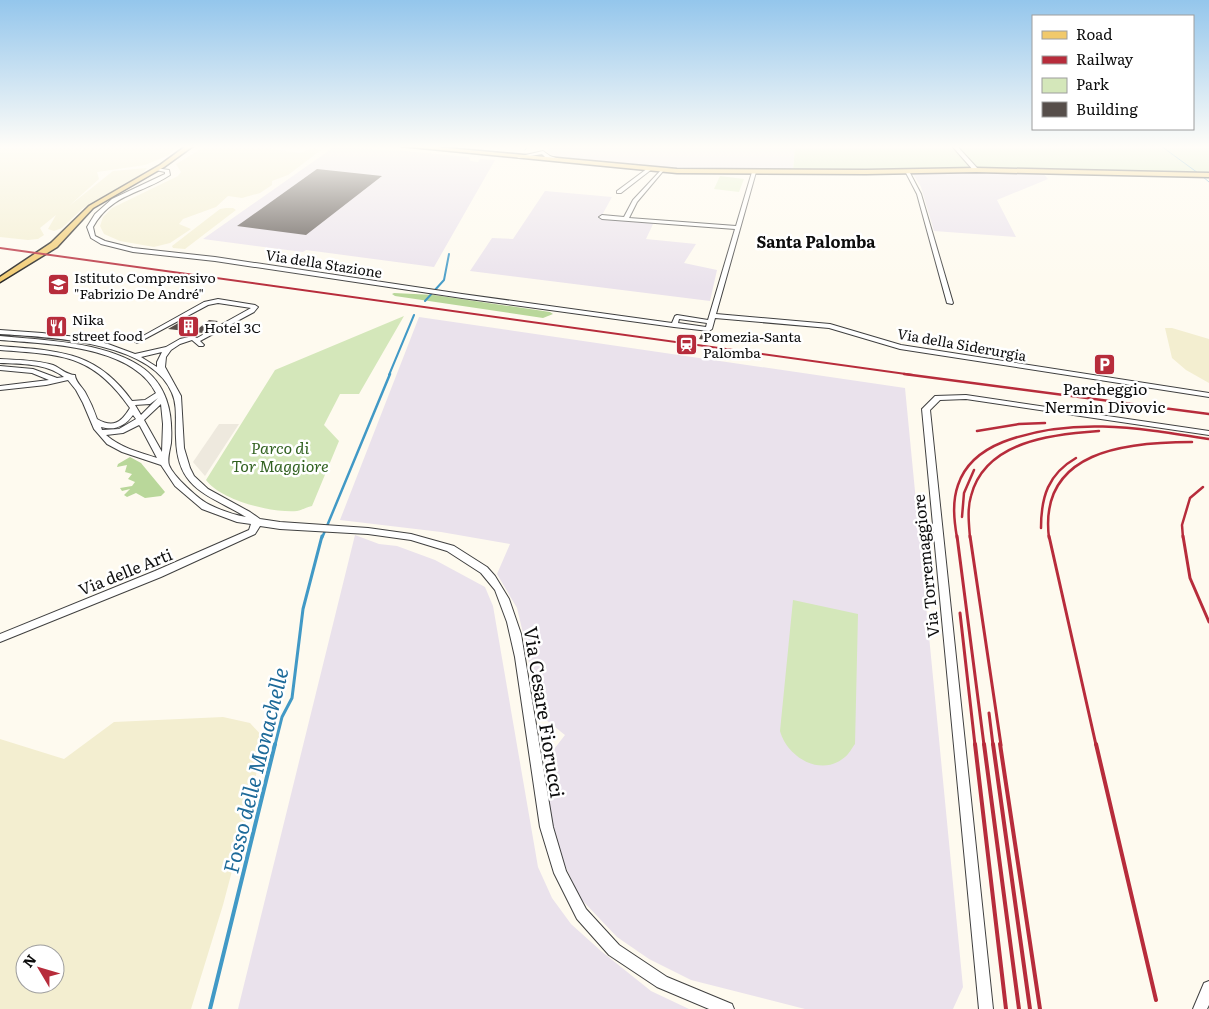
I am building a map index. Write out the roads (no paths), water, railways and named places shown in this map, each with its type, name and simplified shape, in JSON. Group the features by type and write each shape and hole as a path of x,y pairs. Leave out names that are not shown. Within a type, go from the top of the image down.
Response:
{"main road":[{"path":"0,280 50,248 93,206 116,193"},
{"path":"0,285 57,249 68,231"}],"street":[{"name":"Via della Stazione","path":"127,193 97,214 90,229 96,239 126,248 674,325"},
{"path":"626,219 635,201 642,193"},
{"path":"712,319 748,193"},
{"path":"919,193 950,303"},
{"path":"602,217 738,228"},
{"path":"133,356 168,349 182,340 190,338 199,342 255,308 220,302 206,303 137,341"},
{"name":"Via della Siderurgia","path":"674,325 709,329 712,319 830,326 900,347 1209,395"},
{"path":"0,332 92,342 133,356 153,366 162,373 177,395 180,418 179,450 188,473 211,495 252,517 256,524"},
{"path":"4,339 14,333"},
{"path":"0,361 43,364 72,378 86,400 100,432 106,439 117,446 165,463 168,428 162,394 141,371 121,359 83,347 4,339"},
{"path":"83,347 92,342"},
{"name":"Via Cesare Fiorucci","path":"0,348 57,354 86,362 110,376 132,406 178,484 193,499 211,508 256,524 343,528 437,542 459,552 487,572 501,596 515,631 543,812 553,857 570,898 593,932 624,958 677,989 727,1009"},
{"path":"162,373 161,364 168,349"},
{"path":"141,371 153,366"},
{"path":"0,368 33,371 58,381"},
{"path":"0,388 72,378"},
{"path":"93,419 103,426 116,426 127,419 132,406 151,401 162,394"},
{"path":"100,432 121,432 134,427 141,422 162,394"},
{"name":"Via Torremaggiore","path":"986,1009 925,410 929,404 938,398 966,397 1209,433"},
{"name":"Via delle Arti","path":"0,638 241,538 252,532 256,524"},
{"path":"1200,1009 1209,988"}],"waterway":[{"name":"Fosso delle Monachelle","path":"425,301 444,280 449,254"},
{"name":"Fosso delle Monachelle","path":"389,375 414,315"},
{"name":"Fosso delle Monachelle","path":"322,538 390,374"},
{"name":"Fosso delle Monachelle","path":"275,745 282,717 292,698 303,609 322,536"},
{"name":"Fosso delle Monachelle","path":"210,1009 275,744"}],"railway":[{"path":"0,248 913,375"},
{"path":"904,374 1209,414"},
{"path":"977,431 1019,424 1045,423"},
{"path":"957,538 954,504 961,477 970,464 989,449 1003,442 1054,429 1080,427 1131,428 1209,439"},
{"path":"970,538 969,511 971,496 979,478 990,463 1006,452 1042,438 1099,431"},
{"path":"1049,536 1049,509 1058,486 1072,469 1092,457 1115,449 1141,445 1192,442"},
{"path":"1041,528 1041,517 1048,487 1059,471 1076,458"},
{"path":"962,517 964,493 974,470"},
{"path":"1183,538 1182,525 1190,498 1203,487"},
{"path":"957,536 984,745"},
{"path":"970,536 1001,745"},
{"path":"1049,536 1096,745"},
{"path":"1183,536 1190,578 1209,622"},
{"path":"960,613 975,745"},
{"path":"989,713 993,745"},
{"path":"975,744 1006,1009"},
{"path":"984,744 1019,1009"},
{"path":"993,744 1030,1009"},
{"path":"1000,744 1040,1009"},
{"path":"1096,744 1156,1000"}],"place":[{"name":"Istituto Comprensivo \"Fabrizio De André\"","path":"58,285"},
{"name":"Nika street food","path":"56,327"},
{"name":"Hotel 3C","path":"188,327"},
{"name":"Pomezia-Santa Palomba","path":"687,344"},
{"name":"Parcheggio Nermin Divovic","path":"1105,364"}],"district":[{"name":"Santa Palomba","path":"816,241"}],"park label":[{"name":"Parco di Tor Maggiore","path":"280,456"}]}
